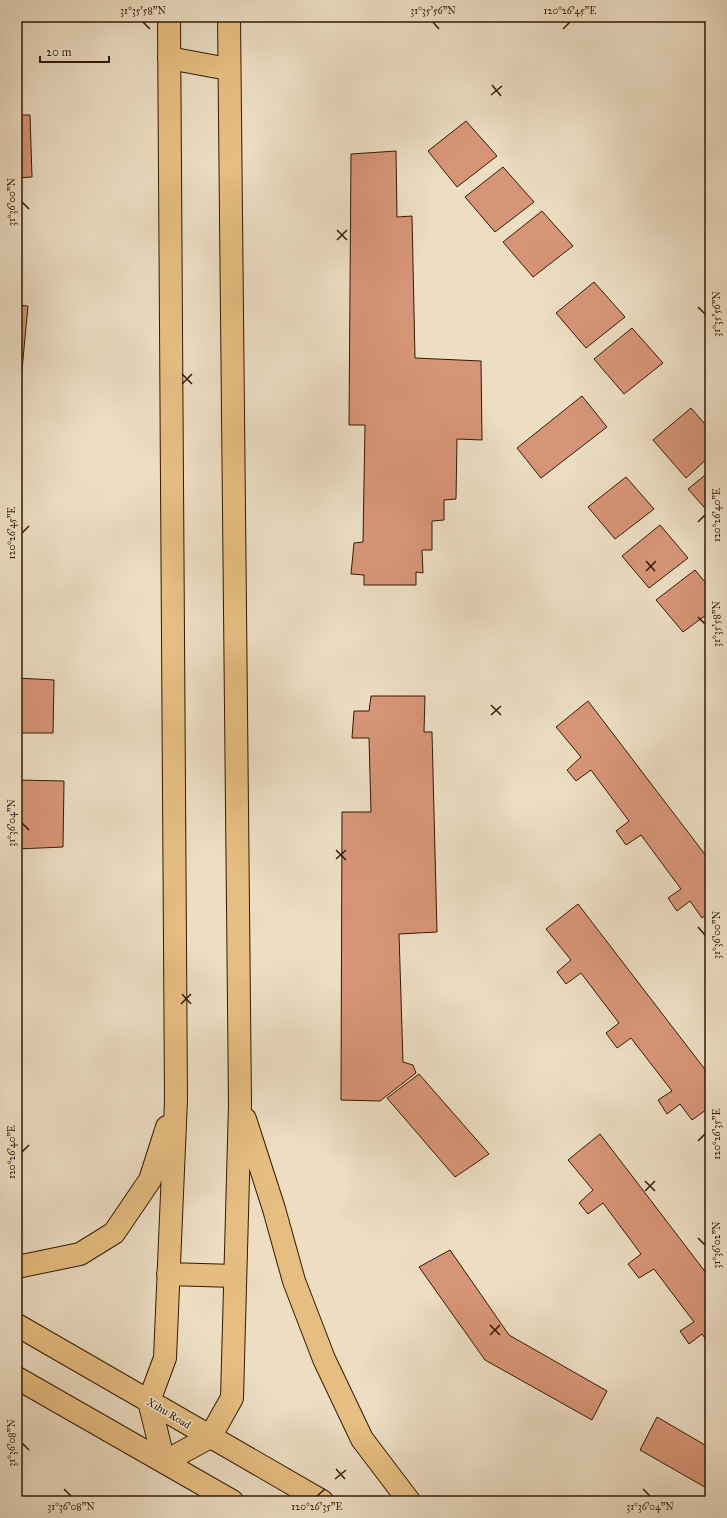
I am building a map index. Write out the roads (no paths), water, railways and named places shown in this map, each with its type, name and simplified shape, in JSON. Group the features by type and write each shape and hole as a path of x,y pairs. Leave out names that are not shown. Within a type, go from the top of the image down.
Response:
{"main road":[{"path":"164,1462 149,1401 165,1358 176,1100 169,17"},
{"path":"164,1462 210,1437 232,1398 240,1104 228,69 229,17"},
{"path":"169,58 228,69"},
{"path":"17,1267 80,1254 114,1233 150,1180 176,1100"},
{"path":"240,1104 274,1209 294,1281 324,1359 362,1439 409,1501"},
{"path":"168,1274 236,1276"},
{"name":"Xihu Road","path":"17,1325 322,1501"},
{"path":"17,1378 232,1501"}]}
